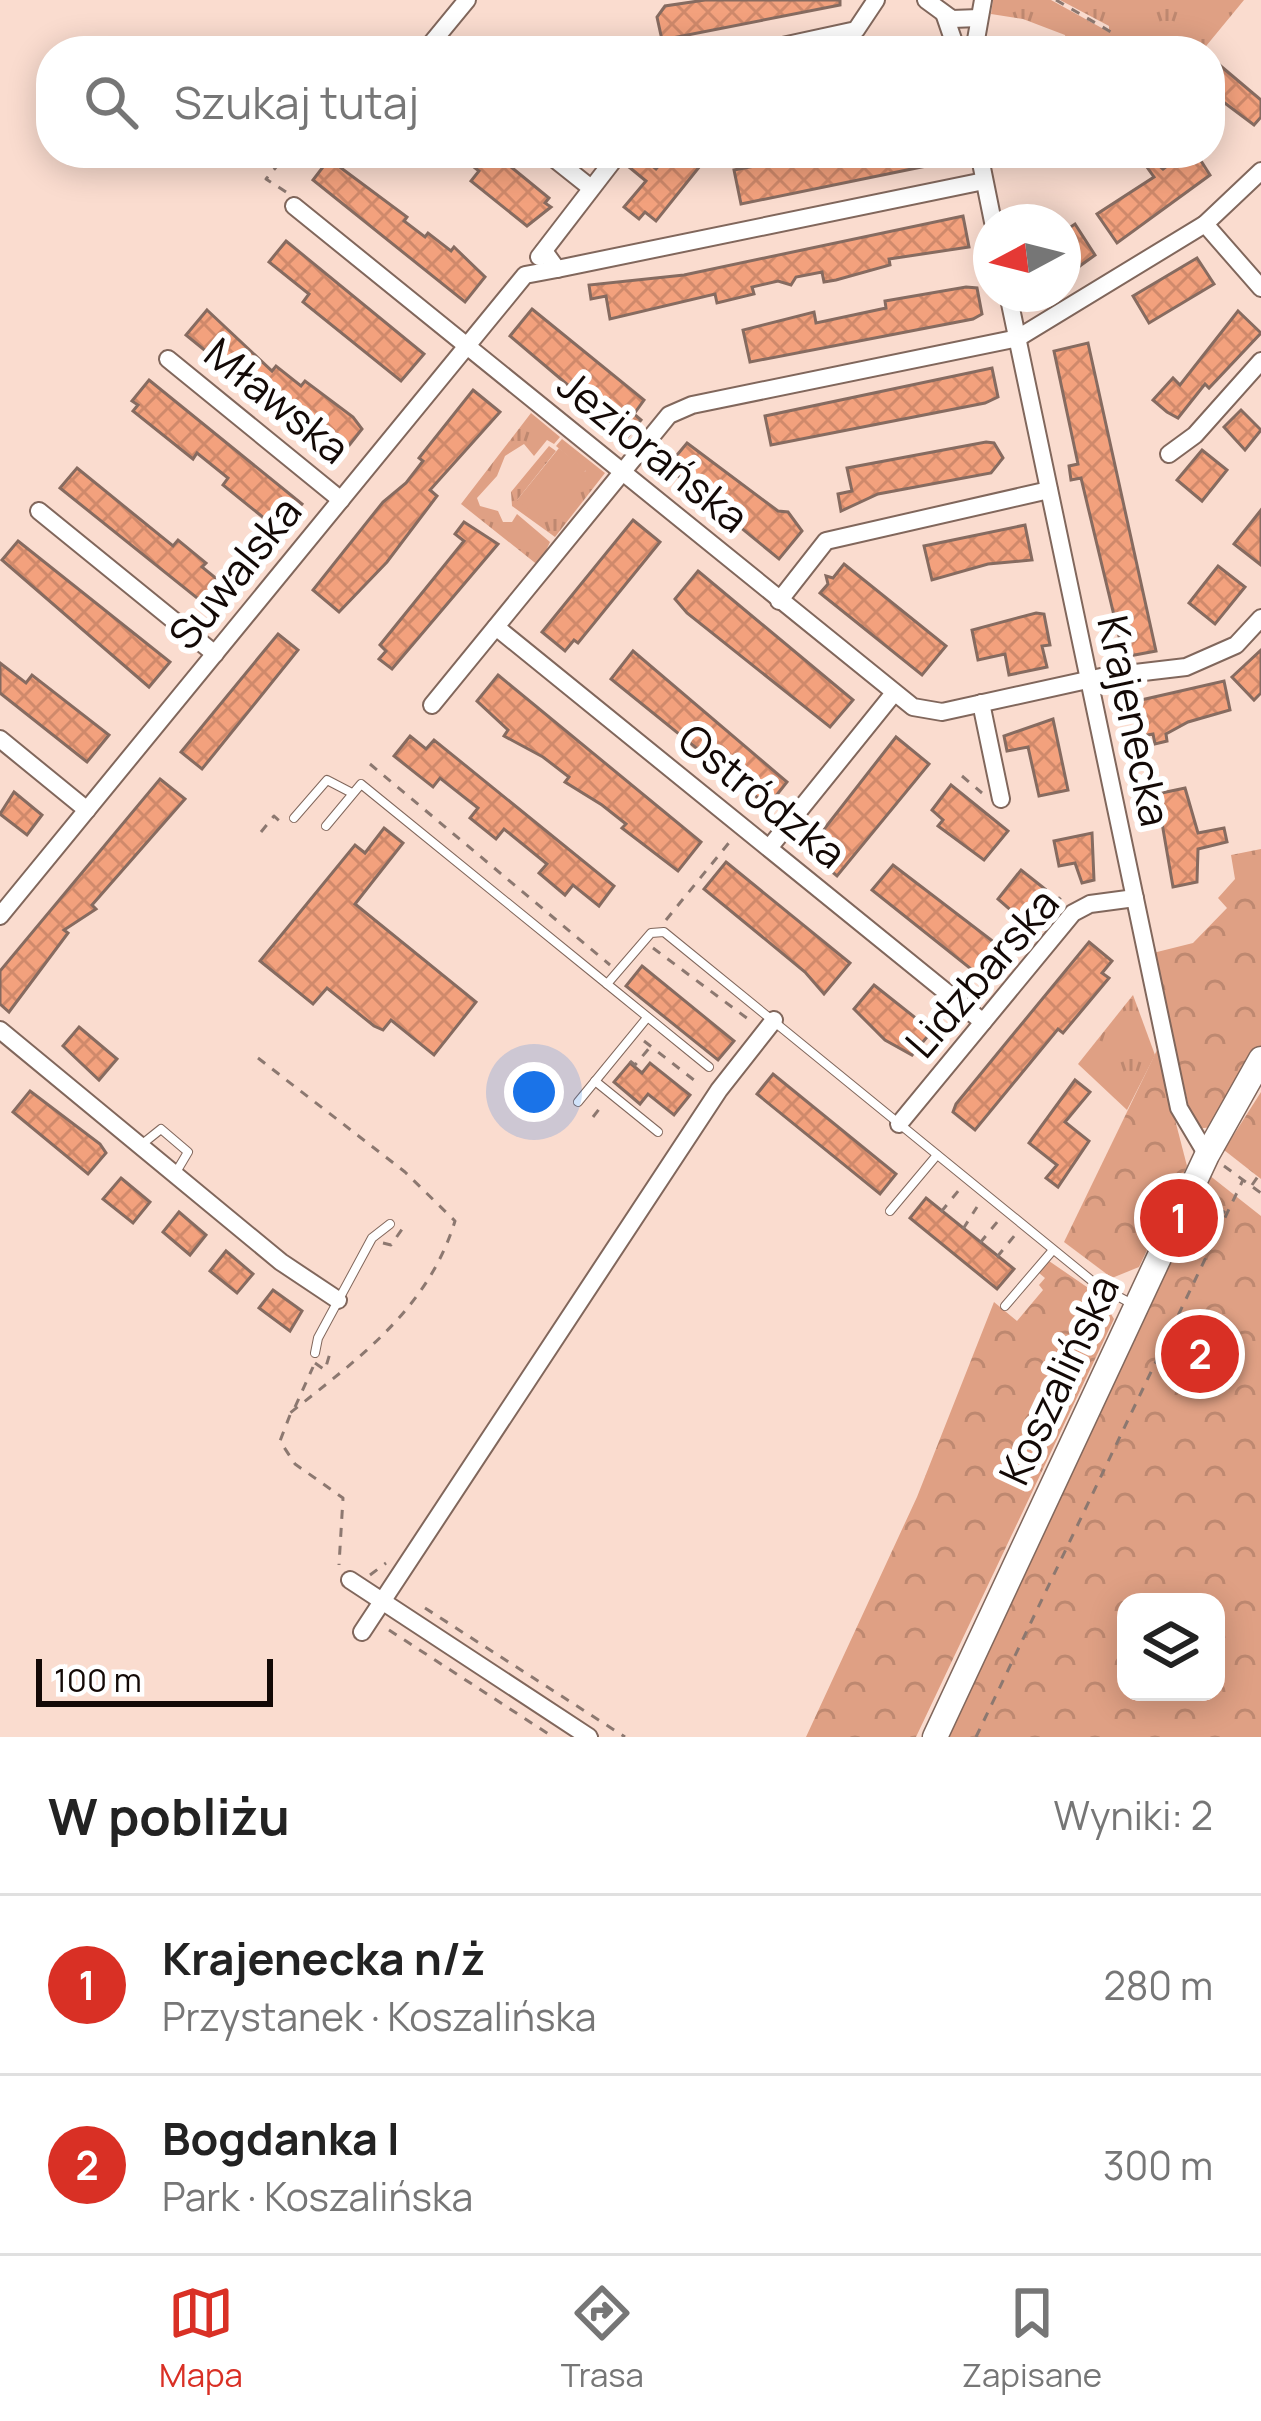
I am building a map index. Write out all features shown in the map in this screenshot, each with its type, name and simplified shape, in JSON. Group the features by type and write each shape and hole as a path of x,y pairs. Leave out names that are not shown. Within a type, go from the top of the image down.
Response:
{"street":[{"path":"435,36 467,0"},
{"path":"829,36 856,30 877,0"},
{"path":"926,0 945,16 952,36"},
{"path":"945,16 981,9"},
{"path":"565,168 590,188"},
{"name":"Suwalska","path":"0,916 525,275 607,168"},
{"path":"982,168 989,204"},
{"path":"432,705 680,409 1018,338 1205,224 1261,171"},
{"path":"525,275 985,181"},
{"name":"Jeziorańska","path":"294,206 913,707 934,712 1089,679 1147,675 1205,660 1236,645 1261,617"},
{"path":"1205,224 1261,288"},
{"path":"544,251 556,269"},
{"name":"Krajenecka","path":"1012,312 1181,1117 1208,1155"},
{"name":"Mławska","path":"168,359 341,500"},
{"path":"1169,454 1195,435 1261,361"},
{"path":"779,602 826,541 1049,490"},
{"path":"39,511 215,654"},
{"name":"Ostródzka","path":"496,627 983,1022"},
{"path":"769,848 895,693"},
{"path":"981,703 1001,799"},
{"path":"0,739 87,810"},
{"name":"Lidzbarska","path":"899,1124 1073,913 1090,904 1135,898"},
{"path":"362,1632 719,1090 771,1024"},
{"path":"0,1030 280,1262 338,1300"},
{"name":"Koszalińska","path":"935,1737 1208,1155 1261,1059"},
{"path":"350,1580 589,1737"}],"lane":[{"path":"294,818 327,780 352,793"},
{"path":"326,826 361,784 710,1067"},
{"path":"607,984 657,930 1097,1286 1137,1307"},
{"path":"578,1102 646,1019"},
{"path":"595,1081 658,1132"},
{"path":"140,1145 161,1129 188,1152 175,1175"},
{"path":"890,1211 937,1155"},
{"path":"315,1353 372,1238 389,1224"},
{"path":"1006,1306 1053,1250"}],"path":[{"path":"1056,0 1111,32"},
{"path":"275,168 266,179 286,192 294,206"},
{"path":"370,764 568,925 566,929 618,972"},
{"path":"657,930 742,826"},
{"path":"647,950 651,946 746,1022 753,1013 771,1024"},
{"path":"619,1052 635,1065 664,1030"},
{"path":"644,1041 699,1084"},
{"path":"593,1117 611,1094"},
{"path":"1208,1155 1261,1193"},
{"path":"1251,1186 1261,1172"},
{"path":"976,1737 1243,1180"},
{"path":"941,1212 961,1188"},
{"path":"1201,1191 1226,1214"},
{"path":"961,1227 980,1204"},
{"path":"980,1244 999,1219"},
{"path":"997,1257 1016,1234"},
{"path":"315,1353 310,1383 280,1441 295,1464 344,1498 338,1564 350,1580"},
{"path":"408,1597 626,1737"},
{"path":"388,1630 553,1737"}],"green space":[{"path":"993,0 1051,0 1109,32 1109,26 1060,0 1244,0 1214,36 1065,36 1023,19 991,14"},
{"path":"531,413 560,437 554,444 547,440 534,456 524,444 505,456 497,476 477,498 480,506 498,511 503,522 512,522 517,514 550,542 539,566 461,504"},
{"path":"562,439 605,473 555,537 512,506 511,492 549,446 556,451 517,500 586,471 556,446"},
{"path":"559,448 586,470 544,522 517,500"},
{"path":"1261,849 1261,1047 1214,1127 1194,1129 1153,953 1193,943 1227,908 1218,898 1235,879 1231,855"},
{"path":"1133,995 1155,1055 1127,1110 1078,1064"},
{"path":"1157,1050 1187,1166 1139,1267 1112,1278 1064,1242"},
{"path":"1261,1092 1261,1179 1224,1150"},
{"path":"1209,1175 1261,1216 1261,1737 948,1737"},
{"path":"1049,1261 1100,1296 1114,1319 916,1737 806,1737 917,1497 994,1302 1017,1321 1043,1290 1039,1285 1045,1278 1039,1273"}],"building":[{"path":"705,0 840,0 840,5 682,36 661,36 657,17 665,6"},
{"path":"1225,70 1261,100 1261,117 1254,125 1225,103"},
{"path":"322,168 341,168 407,217 404,221 425,237 428,233 451,251 454,247 485,277 465,302 313,180"},
{"path":"475,168 512,168 549,198 545,203 551,207 527,226 471,181 479,171"},
{"path":"630,168 698,168 656,221 645,212 639,219 624,207 646,181"},
{"path":"744,168 916,168 741,204 734,170"},
{"path":"1148,168 1206,168 1210,175 1117,243 1097,214 1154,177"},
{"path":"963,216 969,247 889,259 890,265 836,280 824,282 822,272 796,277 791,285 778,281 752,287 754,294 717,303 715,294 610,319 606,296 591,299 589,285 684,275"},
{"path":"1081,233 1095,255 1081,265"},
{"path":"286,241 424,354 401,381 303,302 309,294 269,262"},
{"path":"1197,258 1214,284 1149,323 1133,296"},
{"path":"973,288 973,312 982,314 750,362 743,330 814,312 816,323 886,308 885,301"},
{"path":"532,309 644,400 634,414 641,420 628,436 510,336"},
{"path":"207,310 272,371 276,366 301,386 305,381 353,417 362,429 343,453 273,394 267,401 186,335"},
{"path":"1238,311 1261,333 1209,388 1205,384 1178,418 1167,412 1153,400 1173,378 1180,385"},
{"path":"1088,343 1156,651 1124,657 1081,478 1071,480 1069,466 1078,464 1054,351"},
{"path":"992,368 998,397 985,403 771,445 765,416"},
{"path":"149,380 302,504 280,531 223,485 228,478 197,453 193,459 133,411 138,405 132,401"},
{"path":"473,390 500,412 430,490 437,496 387,562 339,612 313,590 383,502 406,483 423,461 419,458"},
{"path":"1241,410 1261,430 1245,450 1224,427"},
{"path":"687,443 778,511 788,512 802,531 779,559 667,467"},
{"path":"994,443 1003,458 991,473 878,494 841,511 838,494 852,491 847,468"},
{"path":"1202,450 1227,470 1202,501 1177,480"},
{"path":"77,468 173,546 178,540 206,563 202,567 229,589 212,610 60,488"},
{"path":"1261,510 1261,565 1234,544"},
{"path":"633,520 660,542 578,643 574,640 565,651 542,632"},
{"path":"464,522 498,544 392,669 379,659 386,651 380,645 464,541 455,534"},
{"path":"1025,525 1032,560 988,564 932,580 924,546"},
{"path":"18,541 170,662 149,687 2,560"},
{"path":"844,564 946,646 922,675 820,593 828,584 826,576 833,578"},
{"path":"1218,566 1245,587 1215,624 1189,603"},
{"path":"698,571 853,700 830,727 675,599"},
{"path":"1044,614 1050,645 1042,646 1047,667 1009,675 1005,654 978,660 972,630"},
{"path":"278,634 298,650 202,769 181,752"},
{"path":"1261,650 1261,693 1254,700 1232,677"},
{"path":"633,651 787,782 768,806 611,679"},
{"path":"0,663 26,683 32,675 109,735 87,762 0,693"},
{"path":"498,675 701,842 678,871 622,828 626,824 602,805 565,782 569,777 504,736 508,730 477,701"},
{"path":"1224,681 1230,710 1188,722 1166,734 1167,741 1155,744 1153,734 1142,736 1138,716 1130,717 1128,703"},
{"path":"1053,719 1068,790 1039,796 1028,747 1007,751 1004,736"},
{"path":"410,736 426,749 434,740 614,886 599,906 573,885 565,895 539,873 547,864 504,829 496,839 470,818 478,808 440,778 433,787 394,756"},
{"path":"896,737 929,764 837,876 807,851"},
{"path":"160,779 185,799 92,905 96,909 64,930 68,933 9,1012 0,1004 0,971"},
{"path":"951,785 1008,831 984,860 938,826 943,820 932,810"},
{"path":"1185,788 1198,833 1224,828 1227,842 1198,849 1197,882 1173,887 1157,794"},
{"path":"14,792 42,815 27,835 0,814"},
{"path":"384,828 403,843 355,904 476,1002 434,1055 391,1020 383,1030 374,1026 327,988 313,1004 260,961 355,845 365,853"},
{"path":"1092,833 1094,880 1082,883 1075,863 1059,866 1054,841"},
{"path":"726,862 850,963 824,994 805,972 704,889"},
{"path":"893,865 999,946 976,973 872,890"},
{"path":"1021,870 1045,889 1021,919 998,899"},
{"path":"1089,942 1112,961 1102,973 1109,978 1063,1033 1058,1029 975,1130 953,1112 956,1104"},
{"path":"642,966 734,1041 718,1060 626,986"},
{"path":"874,985 932,1031 912,1055 885,1040 854,1009"},
{"path":"79,1027 117,1059 99,1080 63,1046"},
{"path":"630,1063 642,1073 650,1063 690,1095 674,1115 648,1094 640,1104 614,1082"},
{"path":"773,1074 896,1174 880,1194 757,1094"},
{"path":"1075,1080 1090,1092 1065,1122 1089,1141 1058,1187 1046,1178 1057,1165 1029,1143"},
{"path":"30,1091 100,1144 106,1153 88,1174 13,1112"},
{"path":"121,1178 150,1202 133,1223 103,1199"},
{"path":"926,1198 1014,1269 997,1289 910,1218"},
{"path":"179,1212 206,1235 190,1255 163,1232"},
{"path":"226,1251 253,1274 237,1293 210,1271"},
{"path":"273,1290 302,1311 290,1331 259,1308"}],"place":[{"name":"Krajenecka n/ż","path":"1179,1218"},
{"name":"Bogdanka I","path":"1200,1354"}]}
